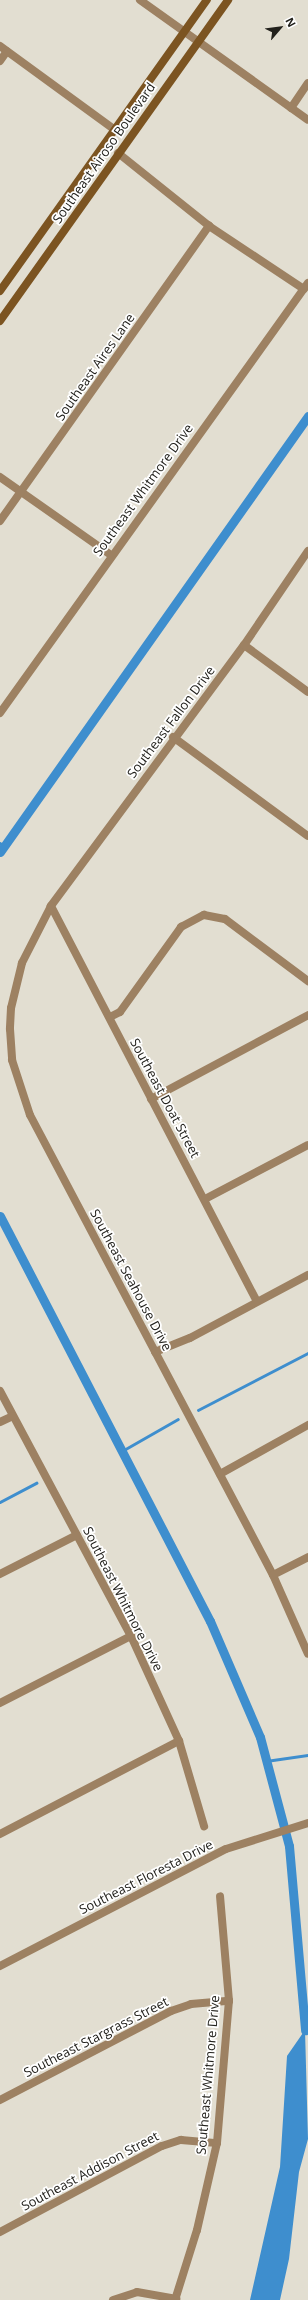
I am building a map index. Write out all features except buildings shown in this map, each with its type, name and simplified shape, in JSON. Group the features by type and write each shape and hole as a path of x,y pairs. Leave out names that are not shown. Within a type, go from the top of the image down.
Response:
{"main road":[{"name":"Southeast Airoso Boulevard","path":"0,291 208,0"},
{"name":"Southeast Airoso Boulevard","path":"0,321 228,0"}],"street":[{"path":"140,0 308,120"},
{"path":"0,46 115,130"},
{"path":"0,61 7,51"},
{"path":"291,108 308,83"},
{"path":"118,153 209,226 306,286"},
{"name":"Southeast Aires Lane","path":"0,521 209,226"},
{"name":"Southeast Whitmore Drive","path":"0,714 111,555 306,286"},
{"path":"0,477 111,555"},
{"name":"Southeast Fallon Drive","path":"51,906 173,737 244,645 307,553"},
{"path":"244,645 308,692"},
{"path":"173,737 308,836"},
{"name":"Southeast Doat Street","path":"51,906 257,1301"},
{"name":"Southeast Seahouse Drive","path":"51,906 22,963 11,1008 12,1060 30,1115 273,1575 308,1654"},
{"path":"110,1017 120,1012 181,928 196,917 211,915 225,919 308,981"},
{"path":"151,1099 308,1015"},
{"path":"205,1199 308,1145"},
{"path":"155,1352 190,1338 308,1274"},
{"name":"Southeast Whitmore Drive","path":"0,1391 131,1636 179,1741 204,1826"},
{"path":"0,1422 13,1416"},
{"path":"220,1474 308,1425"},
{"path":"0,1574 77,1535"},
{"path":"273,1575 308,1557"},
{"path":"0,1703 131,1636"},
{"path":"0,1834 179,1741"},
{"name":"Southeast Floresta Drive","path":"0,1966 226,1849 307,1823"},
{"name":"Southeast Whitmore Drive","path":"176,2299 197,2230 217,2143 229,2001 220,1896"},
{"name":"Southeast Stargrass Street","path":"0,2100 171,2011 191,2004 229,2001"},
{"name":"Southeast Addison Street","path":"0,2232 162,2146 181,2140 217,2143"},
{"path":"113,2300 137,2292 176,2299"}],"water":[{"path":"305,2030 308,2139 299,2172 289,2259 280,2300 250,2300 280,2167 287,2056"}],"waterway":[{"path":"0,852 308,416"},
{"path":"0,843 4,846"},
{"path":"0,1216 210,1621 260,1737 289,1846 305,2030"},
{"path":"198,1410 308,1353"},
{"path":"122,1451 178,1419"},
{"path":"0,1502 36,1483"},
{"path":"266,1761 308,1755"}]}
